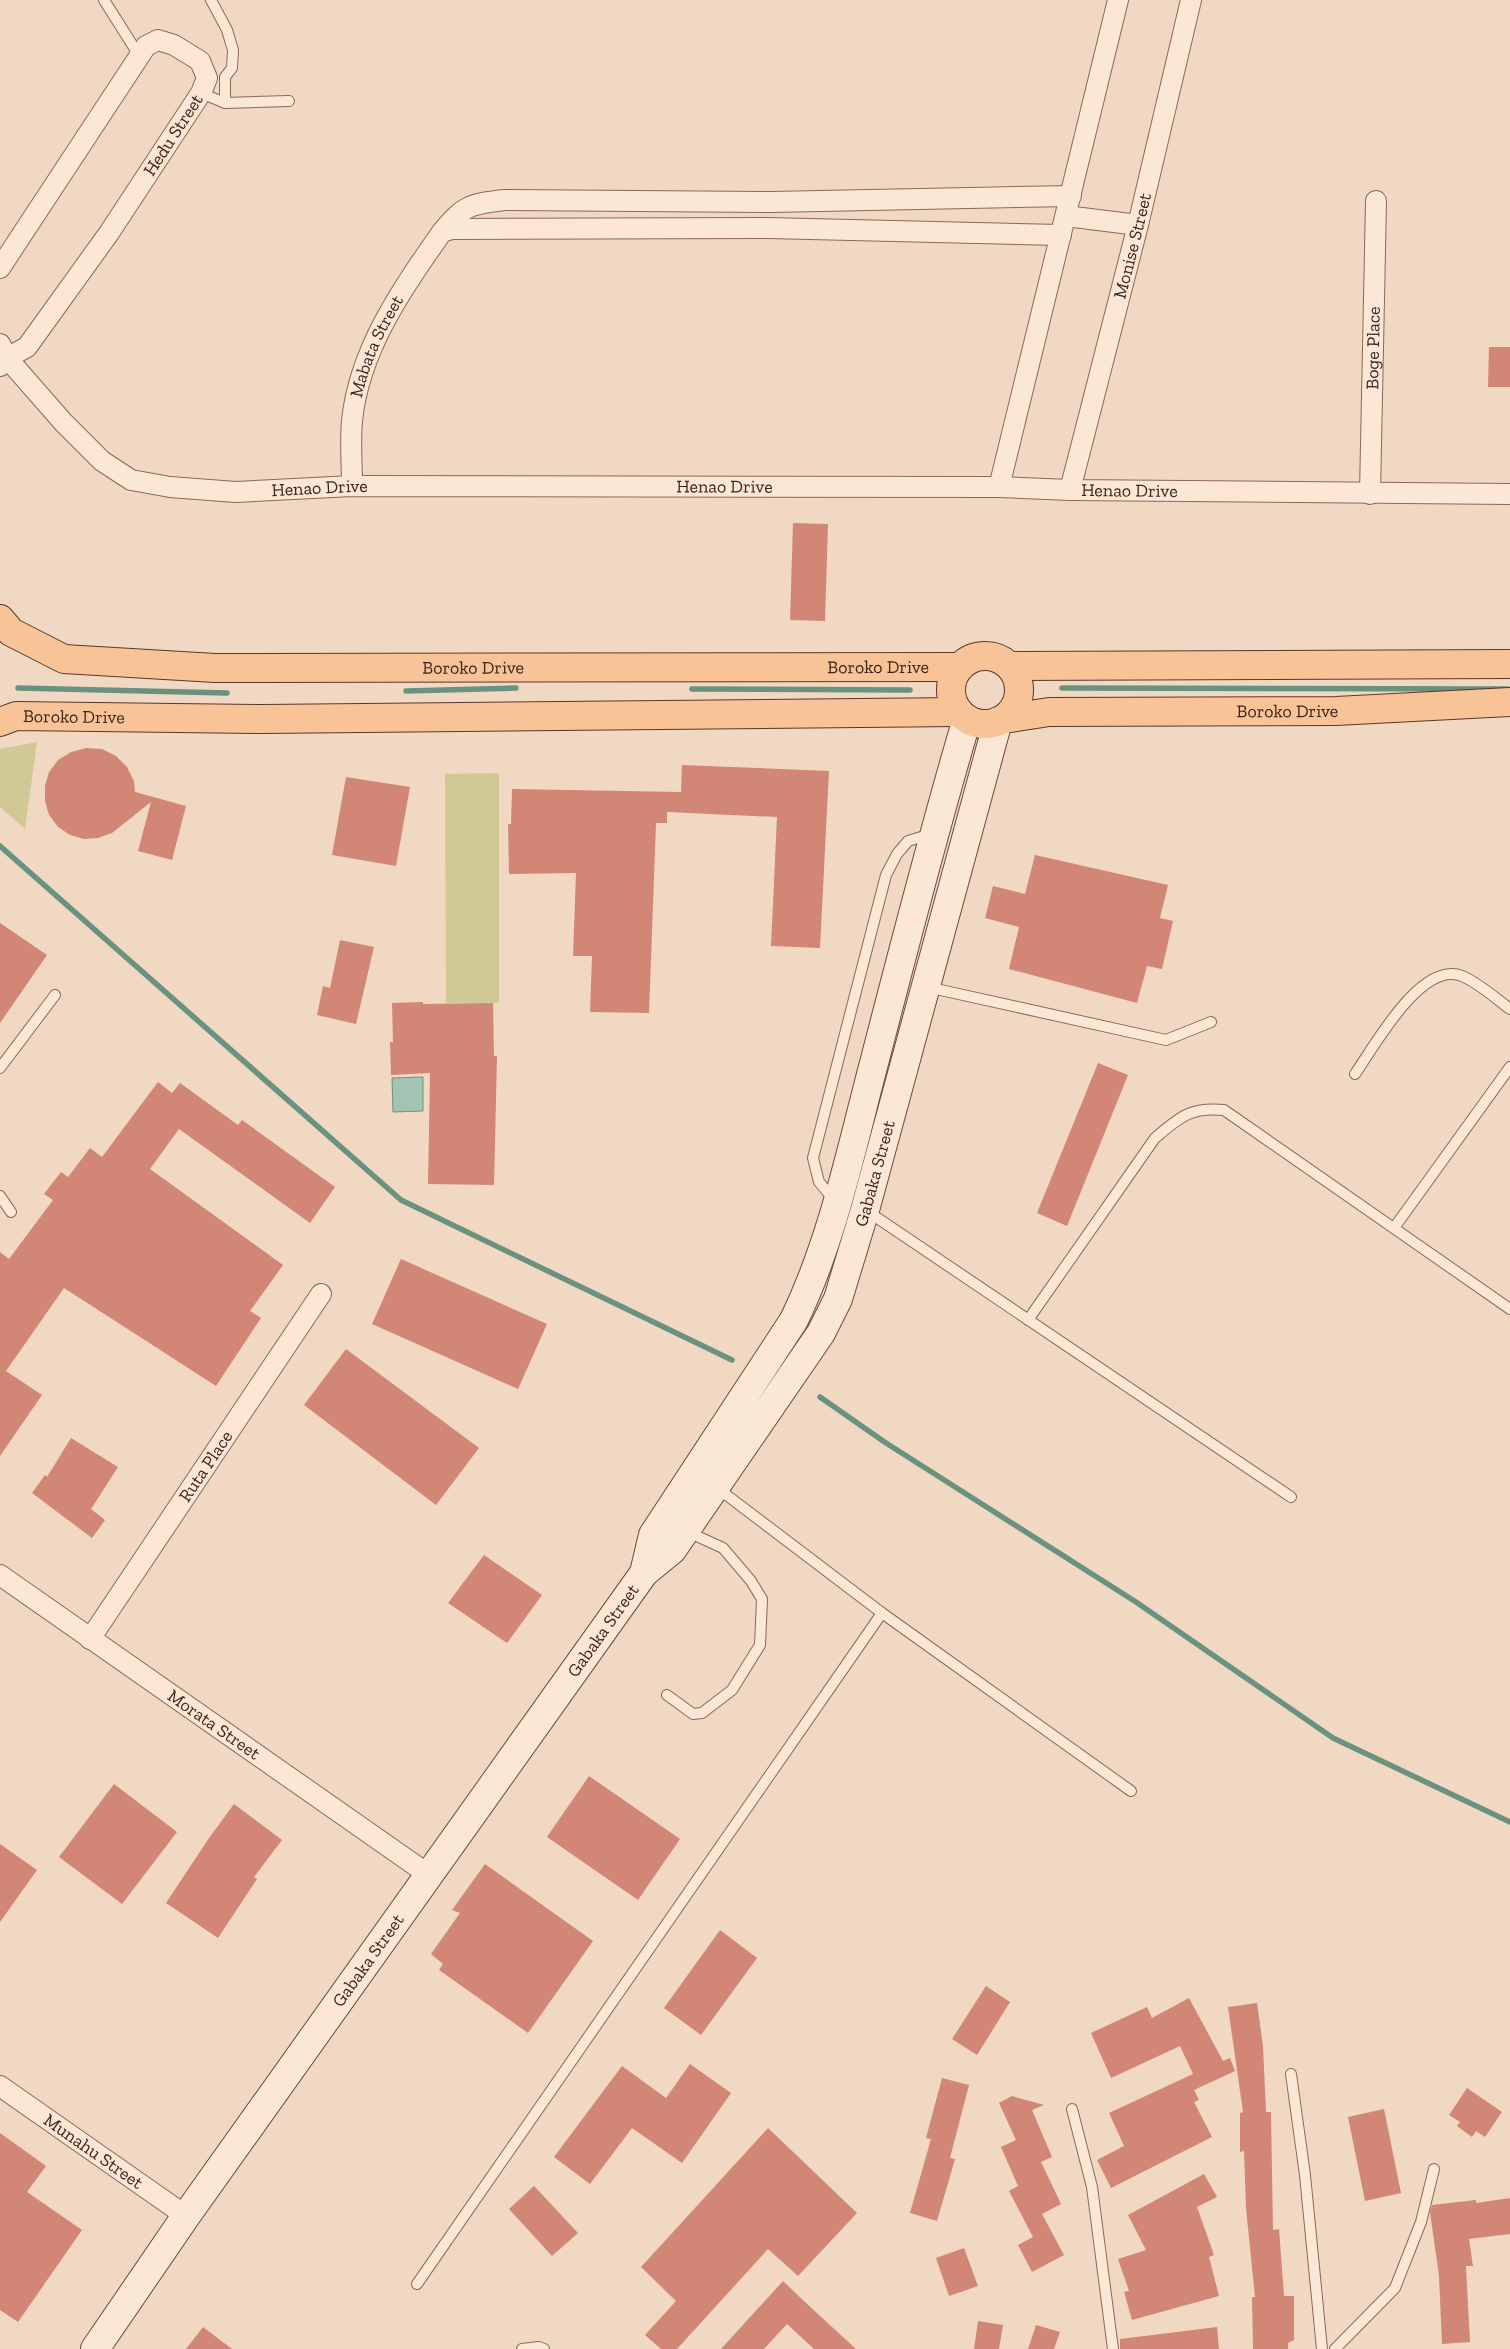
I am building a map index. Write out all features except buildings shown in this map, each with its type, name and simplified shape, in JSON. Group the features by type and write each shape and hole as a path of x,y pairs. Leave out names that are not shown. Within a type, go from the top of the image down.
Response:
{"main road":[{"name":"Boroko Drive","path":"0,619 11,632 64,659 215,668 960,667"},
{"path":"1010,666 1018,681 1019,689 1015,706 1001,720 982,724 963,715 953,701 952,681 960,667 979,656 996,658 1010,666 1510,664"},
{"name":"Boroko Drive","path":"1001,720 1049,712 1336,711 1510,702"},
{"name":"Boroko Drive","path":"0,722 16,716 263,719 963,715"}],"street":[{"path":"999,487 1118,0"},
{"name":"Monise Street","path":"1070,490 1138,225 1191,0"},
{"name":"Hedu Street","path":"0,268 146,46 158,40 174,45 200,62 206,78 201,93 109,233 27,347 2,356"},
{"name":"Mabata Street","path":"352,486 352,421 360,380 387,313 459,212 481,203 505,200 771,202 1071,196"},
{"name":"Boge Place","path":"1370,494 1376,202"},
{"path":"447,231 1138,225"},
{"name":"Henao Drive","path":"2,356 102,461 131,480 170,487 236,492 352,486 999,487 1070,490 1510,494"},
{"name":"Gabaka Street","path":"94,2349 186,2216 644,1573 672,1550 821,1333 838,1298 851,1207 934,833 963,715"},
{"name":"Gabaka Street","path":"644,1573 654,1535 794,1320 851,1207 926,986 1001,720"},
{"name":"Ruta Place","path":"90,1639 321,1294"},
{"name":"Morata Street","path":"0,1575 429,1875"},
{"name":"Munahu Street","path":"0,2086 186,2216"}],"lane":[{"path":"104,0 140,57"},
{"path":"211,0 227,30 233,50 232,68 225,77 225,103"},
{"path":"201,93 225,103 289,101"},
{"path":"934,833 908,842 897,854 886,875 813,1158 819,1182 851,1207 1028,1320 1291,1497"},
{"path":"1355,1074 1408,1000 1434,978 1448,973 1462,976 1510,1009"},
{"path":"926,986 1166,1040 1211,1022"},
{"path":"0,1068 55,995"},
{"path":"1394,1228 1510,1067"},
{"path":"1028,1320 1156,1138 1181,1116 1196,1110 1224,1110 1510,1309"},
{"path":"0,1196 11,1212"},
{"path":"716,1486 882,1613 1132,1791"},
{"path":"667,1695 692,1714 702,1713 732,1690 760,1644 762,1599 751,1581 723,1548 685,1530"},
{"path":"416,2284 882,1613"},
{"path":"1291,2074 1305,2175 1322,2349"},
{"path":"1072,2109 1092,2187 1113,2349"},
{"path":"1335,2349 1395,2288 1421,2222 1434,2168"},
{"path":"522,2349 539,2347 544,2349"}],"shaded area":[{"path":"37,742 25,829 0,807 0,749"},
{"path":"499,773 499,1003 446,1003 445,774"},
{"path":"423,1077 423,1111 393,1112 392,1078"}],"waterway":[{"path":"18,688 227,693"},
{"path":"406,691 516,688"},
{"path":"1062,688 1508,689"},
{"path":"692,689 910,690"},
{"path":"0,846 401,1200 732,1360"},
{"path":"820,1397 886,1443 1136,1602 1333,1738 1510,1822"}]}
